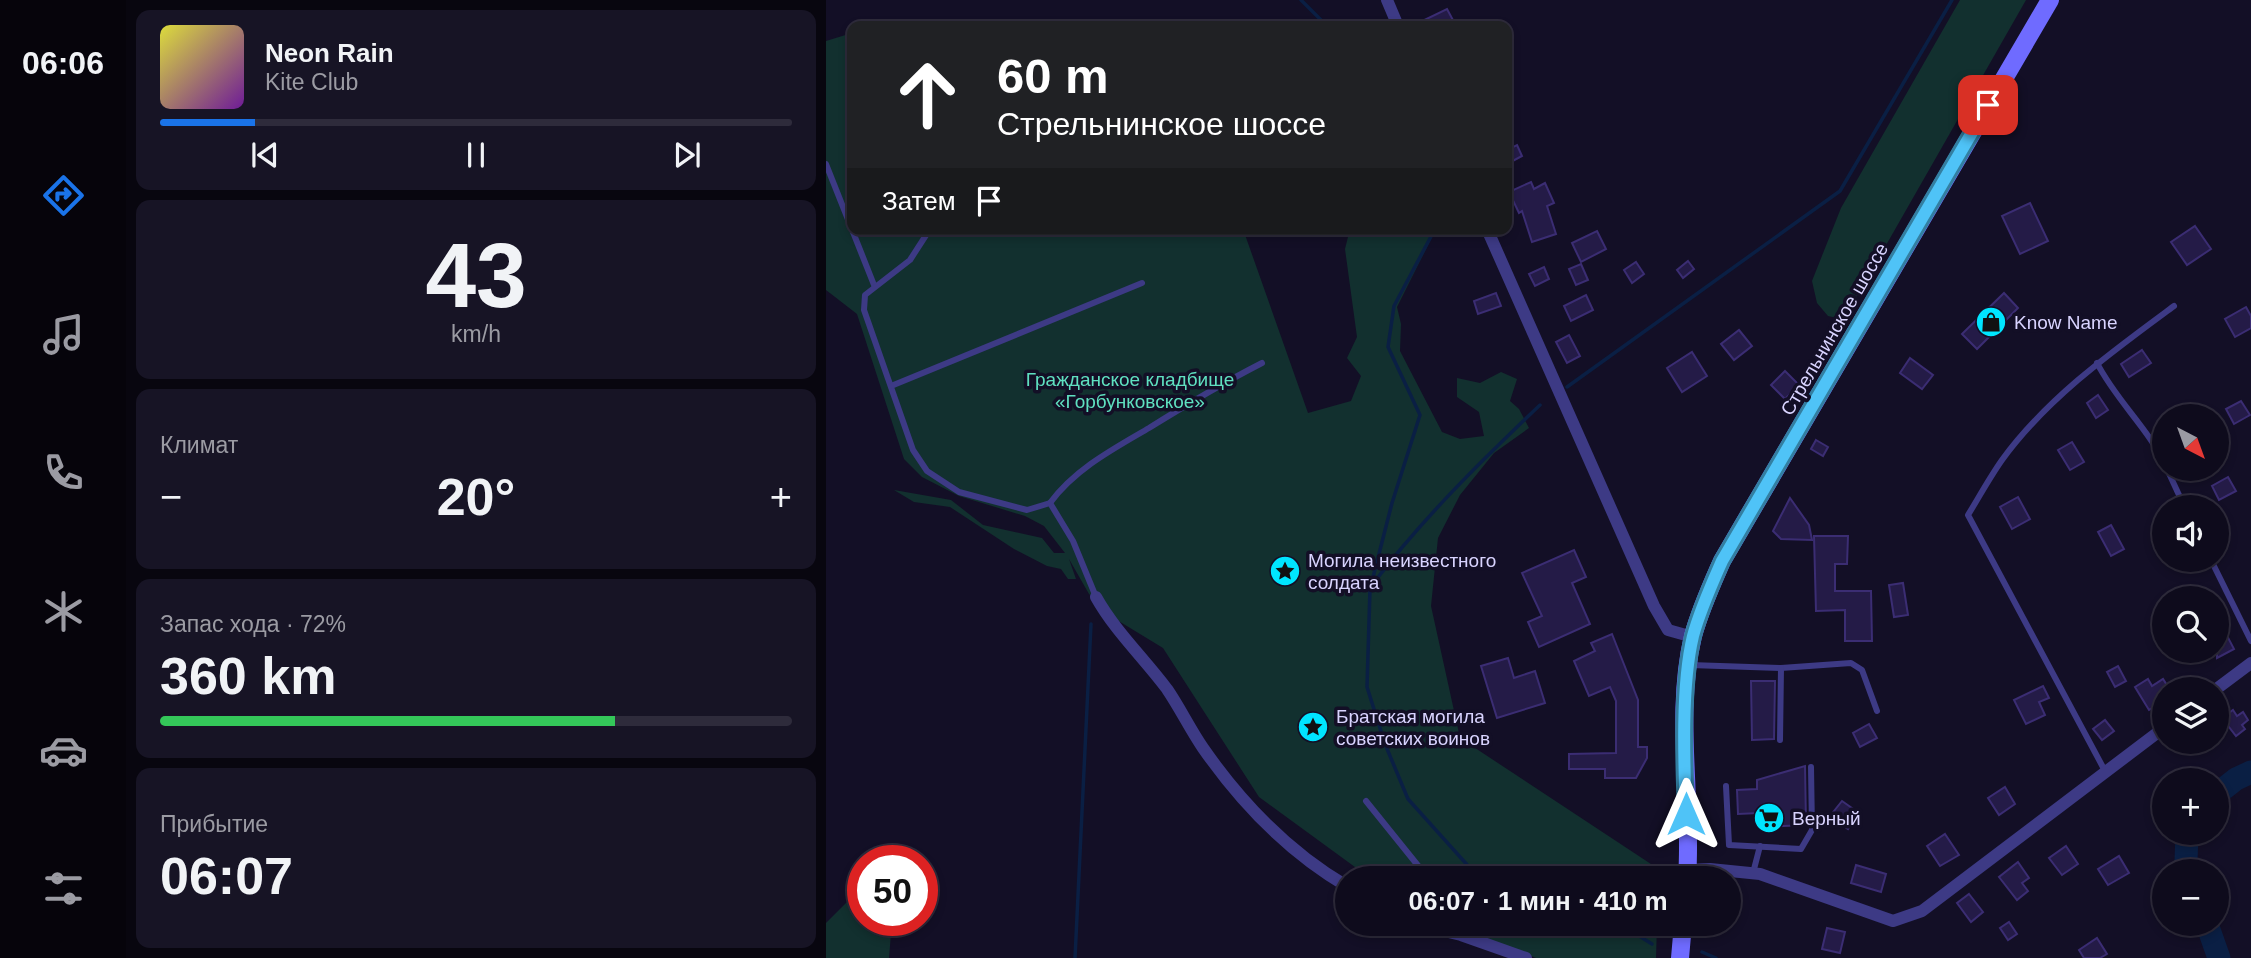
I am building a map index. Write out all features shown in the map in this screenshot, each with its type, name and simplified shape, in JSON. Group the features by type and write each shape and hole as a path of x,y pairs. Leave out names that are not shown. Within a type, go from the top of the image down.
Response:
{"main road":[{"name":"Стрельнинское шоссе","path":"1687,866 1686,691 1693,637 1722,561 2050,0"},
{"path":"1680,958 1682,936"}],"street":[{"path":"1387,0 1396,21"},
{"path":"1490,235 1654,606 1668,630 1693,637"},
{"path":"1096,597 1111,625 1142,656 1229,784 1274,834 1335,879"},
{"path":"2229,680 2251,663"},
{"path":"1741,872 1808,888 1893,921 1922,911 2152,737"},
{"path":"1464,936 1526,958"}],"lane":[{"path":"826,164 847,217"},
{"path":"854,235 874,285"},
{"path":"925,235 910,260 874,285 865,295 864,310 913,450 927,471 959,492 1027,510 1050,503 1063,486 1104,455 1172,411 1262,363"},
{"path":"891,386 1142,283"},
{"path":"2105,771 1968,515 2003,459 2051,406 2098,363 2174,306"},
{"path":"2098,363 2117,399 2152,439"},
{"path":"1050,503 1073,541 1096,597"},
{"path":"2217,572 2251,641"},
{"path":"1689,665 1781,667 1851,663 1862,670 1877,710"},
{"path":"1780,740 1781,667"},
{"path":"1726,786 1729,845 1801,849 1812,830 1811,767"},
{"path":"1366,801 1419,866"},
{"path":"1754,873 1760,846"}],"green space":[{"path":"1960,0 2026,0 1849,310 1837,318 1828,316 1817,303 1812,281 1841,208"},
{"name":"Гражданское кладбище «Горбунковское»","path":"847,35 847,235 1245,235 1308,413 1351,401 1361,376 1347,358 1357,337 1345,249 1348,235 1433,235 1397,307 1401,324 1400,351 1442,432 1460,439 1484,436 1479,412 1457,397 1457,378 1480,383 1501,372 1517,379 1510,401 1519,409 1529,428 1494,453 1460,495 1438,538 1431,606 1460,738 1654,866 1354,866 1259,797 1163,648 1117,620 1089,594 1069,559 1076,579 1068,579 1061,569 1047,566 1014,549 950,507 914,502 894,490 951,500 983,525 1042,538 1054,553 1065,553 1044,526 1025,516 959,496 922,477 904,459 857,314 826,290 826,41"},
{"path":"847,902 847,936 891,936 889,958 826,958 826,923"},
{"path":"1480,936 1657,936 1656,958 1536,958"}],"building":[{"path":"1447,9 1453,21 1422,21"},
{"path":"1517,145 1522,156 1512,161 1512,148"},
{"path":"1531,182 1534,189 1545,183 1554,203 1547,206 1556,234 1532,242 1522,211 1519,213 1512,198 1512,191"},
{"path":"2030,203 2048,241 2020,254 2002,216"},
{"path":"2195,226 2211,249 2187,265 2171,242"},
{"path":"1597,231 1606,249 1581,262 1572,243"},
{"path":"1688,261 1694,269 1683,278 1677,270"},
{"path":"1636,262 1644,274 1632,283 1624,270"},
{"path":"1581,264 1588,280 1576,285 1569,269"},
{"path":"1544,267 1549,279 1535,286 1529,274"},
{"path":"1496,293 1501,306 1478,314 1474,301"},
{"path":"2004,293 2018,308 1977,349 1962,334"},
{"path":"1586,295 1593,310 1571,321 1564,306"},
{"path":"2246,307 2251,316 2251,328 2235,337 2225,319"},
{"path":"1739,330 1752,346 1734,360 1721,344"},
{"path":"1569,335 1580,356 1567,363 1556,342"},
{"path":"2142,350 2151,363 2129,377 2121,364"},
{"path":"1692,352 1707,376 1682,392 1667,368"},
{"path":"1910,358 1933,375 1922,389 1900,373"},
{"path":"1785,371 1799,385 1785,399 1771,385"},
{"path":"2098,395 2108,410 2096,418 2087,403"},
{"path":"2241,401 2250,415 2234,424 2230,416 2230,407"},
{"path":"1816,440 1828,447 1823,456 1811,449"},
{"path":"2072,442 2084,462 2070,470 2058,450"},
{"path":"2230,480 2236,491 2228,495 2216,495 2212,486 2221,481"},
{"path":"2018,497 2030,519 2012,529 2000,507"},
{"path":"1790,498 1809,525 1812,540 1781,539 1773,531"},
{"path":"2111,525 2124,549 2111,556 2098,532"},
{"path":"1814,536 1848,536 1847,564 1835,564 1835,591 1871,591 1872,641 1845,641 1845,610 1816,611"},
{"path":"1574,550 1586,577 1572,583 1590,624 1539,647 1528,622 1542,616 1522,573"},
{"path":"1903,583 1908,615 1894,617 1889,585"},
{"path":"1612,634 1638,700 1638,747 1647,747 1647,758 1636,778 1605,778 1605,769 1569,769 1569,754 1616,753 1616,701 1610,687 1589,696 1574,661 1595,651 1591,643"},
{"path":"1508,658 1514,678 1535,671 1545,703 1497,718 1481,666"},
{"path":"2118,666 2126,681 2115,687 2107,672"},
{"path":"2148,679 2152,686 2152,708 2149,710 2135,687"},
{"path":"1751,681 1775,681 1774,739 1752,740"},
{"path":"2043,686 2049,698 2039,702 2045,715 2026,724 2014,700"},
{"path":"2233,710 2237,716 2243,712 2248,720 2242,725 2245,729 2236,736 2229,727 2229,713"},
{"path":"2105,720 2114,731 2102,740 2093,729"},
{"path":"1869,724 1877,738 1860,747 1853,733"},
{"path":"1805,766 1806,825 1760,827 1759,813 1738,814 1737,790 1757,789 1757,780"},
{"path":"2005,787 2015,804 1999,815 1988,798"},
{"path":"1842,801 1859,813 1848,829 1830,816"},
{"path":"1945,834 1959,855 1940,866 1927,846"},
{"path":"2066,846 2078,864 2062,875 2049,858"},
{"path":"2119,856 2129,873 2108,885 2098,869"},
{"path":"2018,862 2029,878 2022,883 2028,891 2017,900 1999,877"},
{"path":"1856,865 1886,874 1881,892 1851,883"},
{"path":"1969,894 1983,912 1971,922 1957,903"},
{"path":"2009,922 2017,934 2008,940 2000,928"},
{"path":"1827,928 1845,932 1840,953 1822,949"},
{"path":"2097,938 2107,954 2100,958 2084,958 2079,950"}],"waterway":[{"path":"1301,0 1322,21"},
{"path":"1567,387 1840,191 1952,0"},
{"path":"1432,235 1394,306 1388,347 1420,415 1392,503 1370,589 1367,687 1385,744 1408,799 1468,866"},
{"path":"1372,585 1452,492 1540,405"},
{"path":"1075,958 1091,624"},
{"path":"2229,785 2251,772"},
{"path":"2186,859 2187,845"},
{"path":"1639,936 1652,944"},
{"path":"2211,936 2219,958"},
{"path":"1702,952 1716,958"}],"place":[{"name":"Know Name","path":"1991,322"},
{"name":"Могила неизвестного солдата","path":"1285,571"},
{"name":"Братская могила советских воинов","path":"1313,727"},
{"name":"Верный","path":"1769,818"}],"route":[{"path":"1686,814 1686,691 1693,637 1704,601 1722,561 1988,105"}]}
